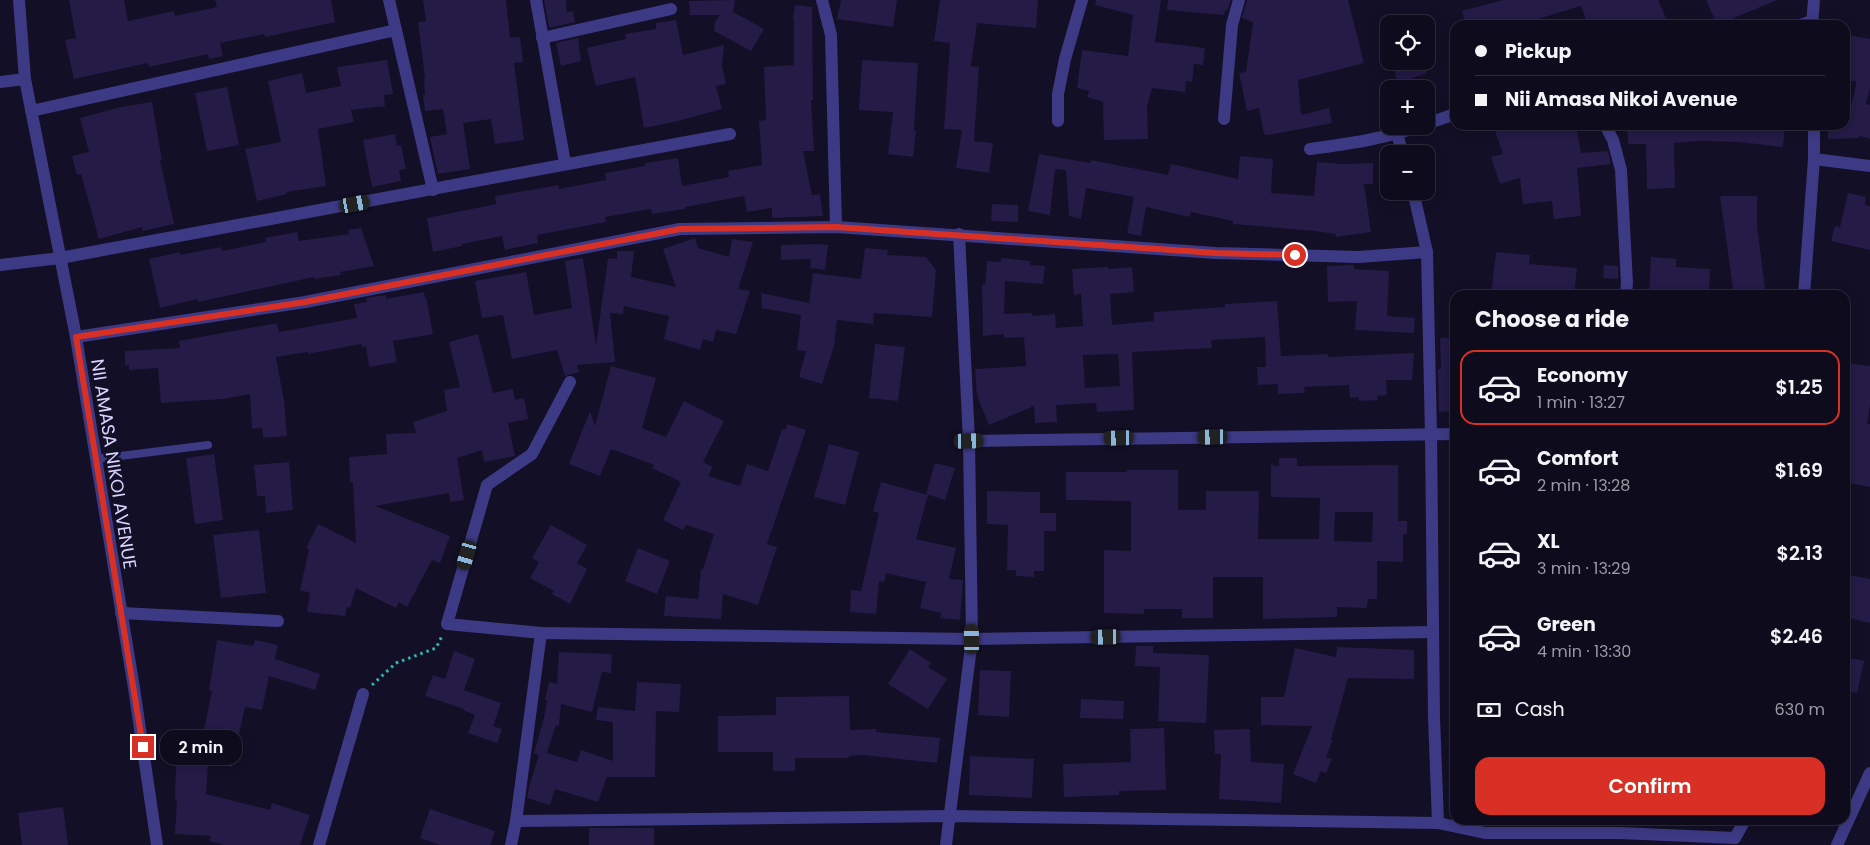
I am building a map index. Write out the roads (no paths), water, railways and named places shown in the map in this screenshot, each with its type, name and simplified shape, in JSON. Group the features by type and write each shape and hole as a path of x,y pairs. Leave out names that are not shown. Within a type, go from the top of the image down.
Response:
{"street":[{"name":"NII AMASA NIKOI AVENUE","path":"19,0 25,79 76,337 134,688 157,845"},
{"path":"389,0 433,190"},
{"path":"536,0 565,163"},
{"path":"822,0 831,36 836,227"},
{"path":"1058,122 1058,94 1065,59 1082,0"},
{"path":"1224,119 1232,25 1240,0"},
{"path":"1809,20 1814,0"},
{"path":"542,38 671,9"},
{"path":"31,110 396,30"},
{"path":"0,82 25,79"},
{"path":"1435,121 1450,116"},
{"path":"1608,130 1613,140 1621,170 1626,290"},
{"path":"1804,290 1814,159 1814,130"},
{"path":"0,265 60,258 433,190 565,163 730,134"},
{"path":"1310,149 1392,135"},
{"path":"1814,159 1870,166"},
{"path":"1415,200 1427,252 1438,823"},
{"path":"76,337 305,302 680,229 836,227 1216,253 1358,257 1427,252"},
{"path":"946,845 972,639 969,441 959,234"},
{"path":"570,382 532,454 487,485 448,624 540,633 972,639 1433,632"},
{"path":"969,441 1450,434"},
{"path":"121,613 278,621"},
{"path":"511,845 516,821 540,633"},
{"path":"318,845 363,694"},
{"path":"1850,817 1870,773"},
{"path":"516,821 949,816 1438,823 1483,839 1620,826 1734,842 1742,825"},
{"path":"1837,845 1846,825"}],"lane":[{"path":"96,459 208,445"}]}
